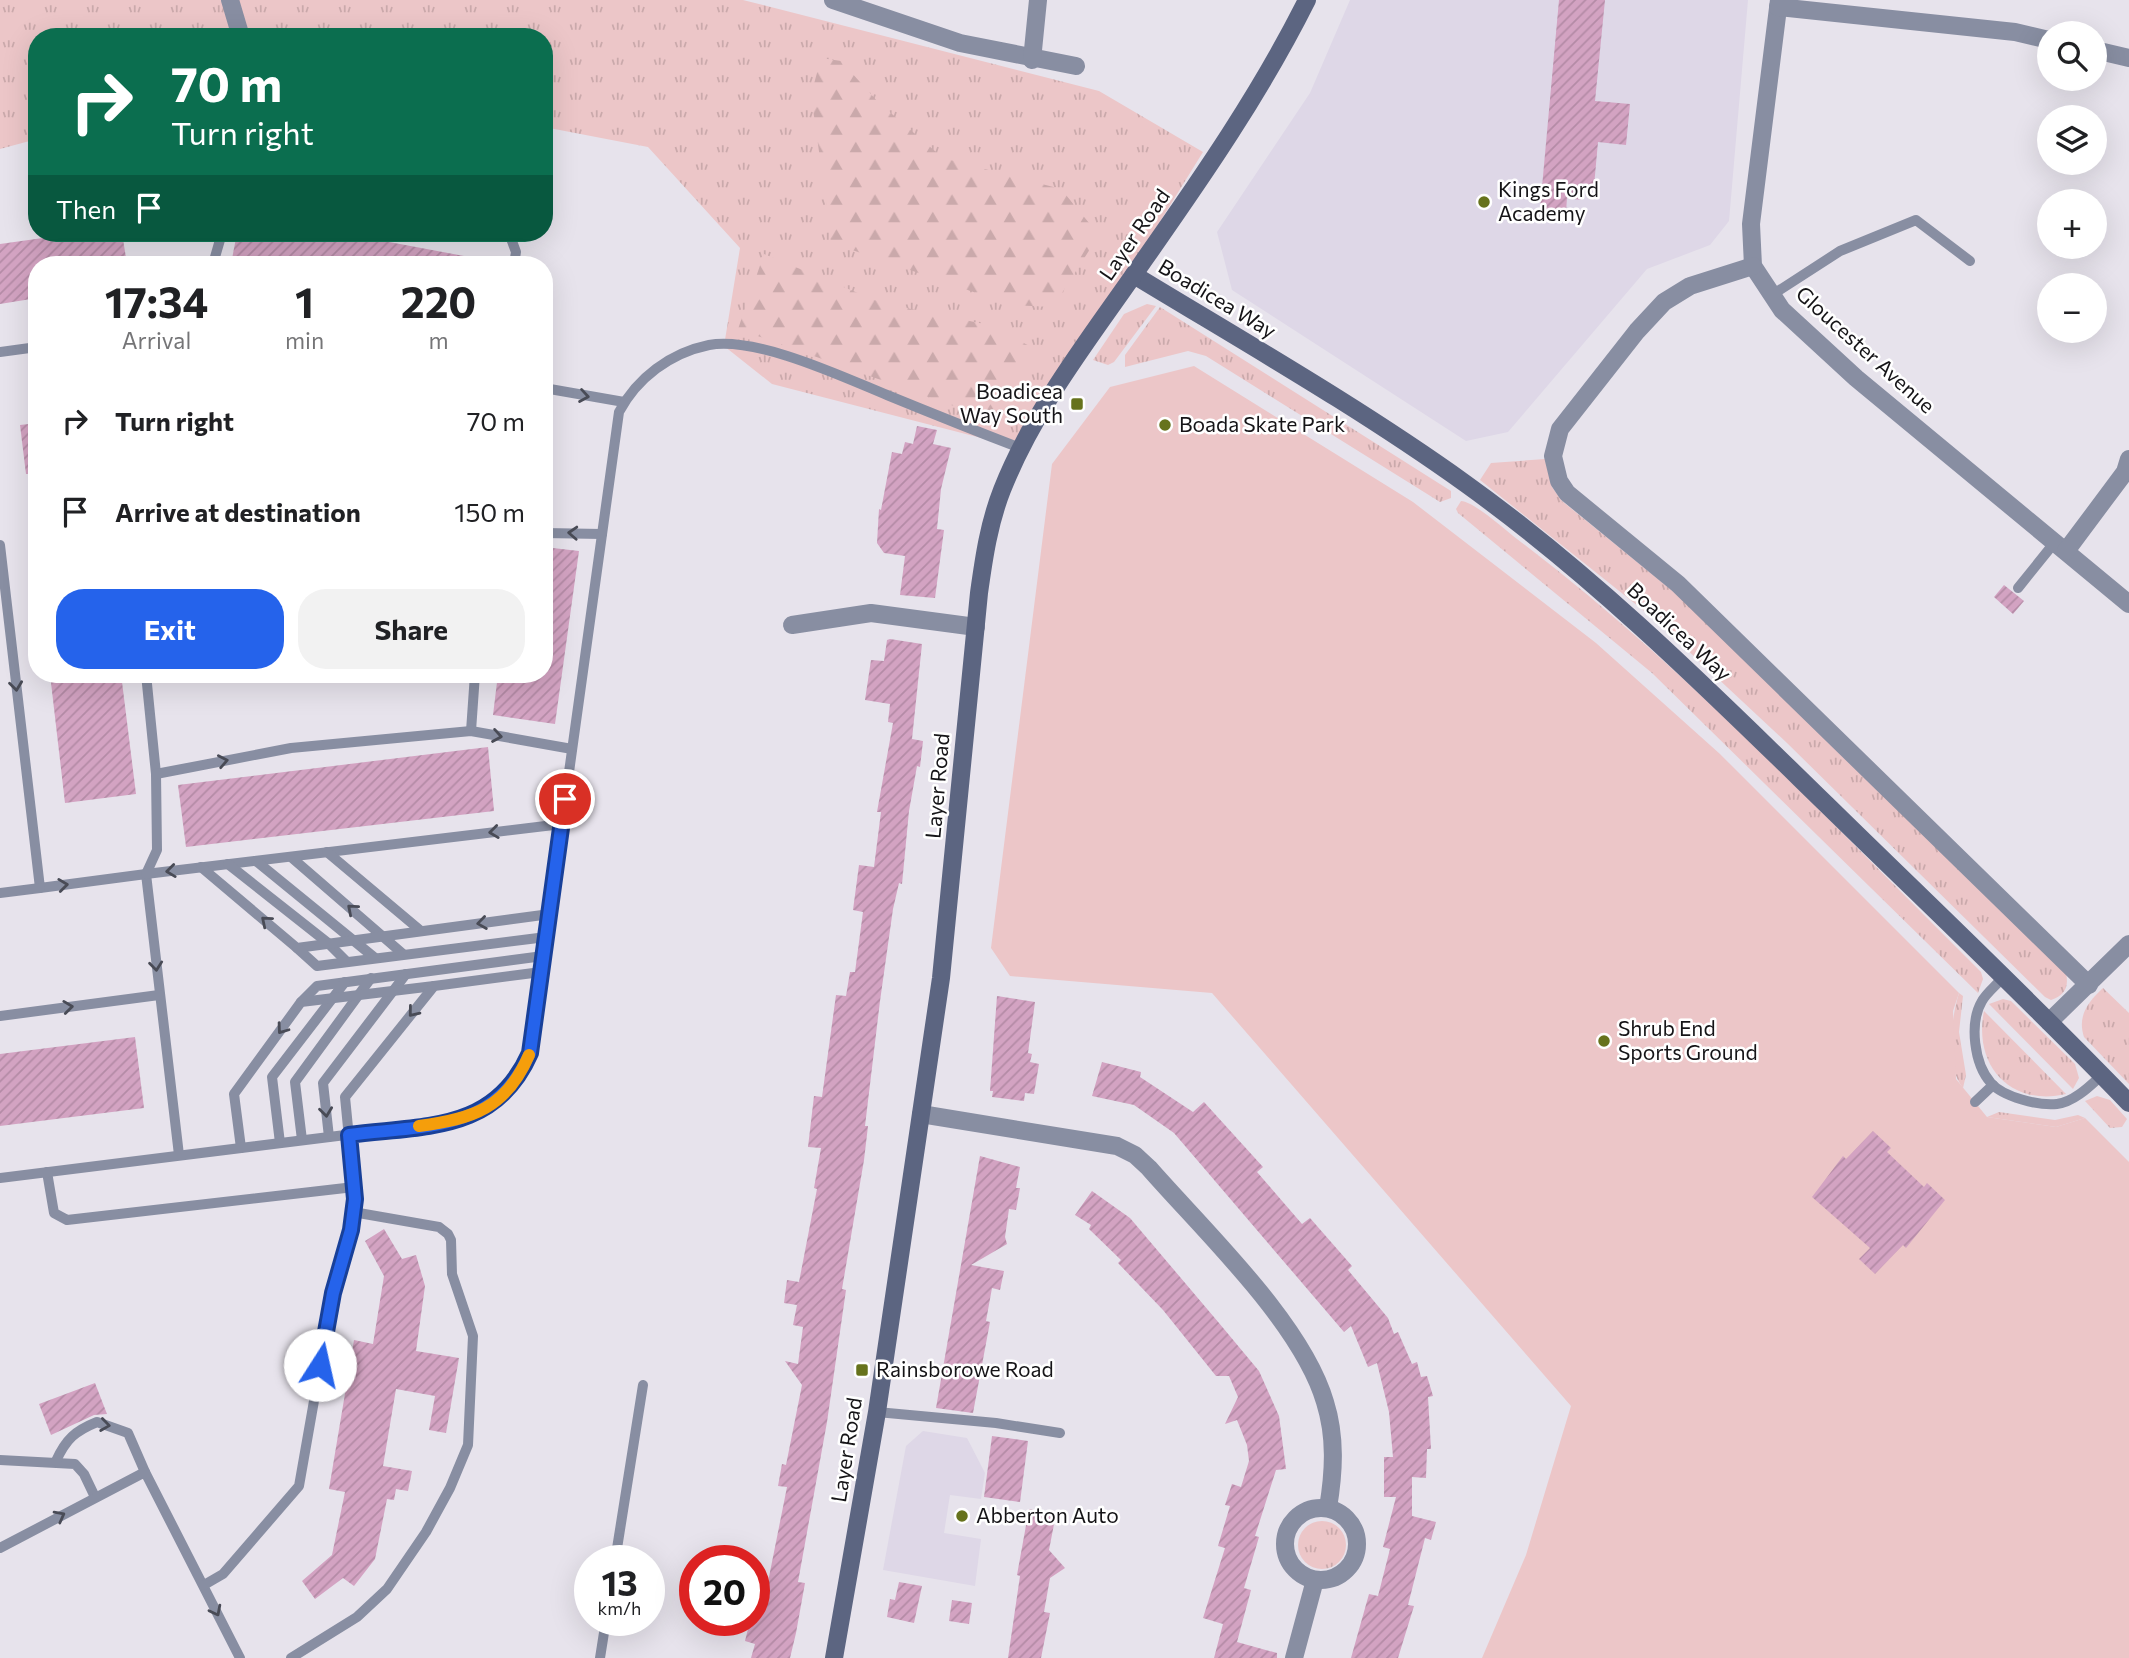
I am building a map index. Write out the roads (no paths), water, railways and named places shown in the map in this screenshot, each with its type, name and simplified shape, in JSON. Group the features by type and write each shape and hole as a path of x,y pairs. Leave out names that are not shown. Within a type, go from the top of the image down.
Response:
{"main road":[{"name":"Layer Road","path":"834,1658 877,1412 947,925 987,538 1002,491 1020,449 1076,359 1238,124 1307,0"},
{"name":"Boadicea Way","path":"1134,275 1316,385 1466,484 1569,564 1662,644 2049,1021 2129,1103"}],"street":[{"path":"230,0 238,28"},
{"path":"833,0 960,43 1032,60 1076,66"},
{"path":"1032,60 1038,0"},
{"path":"1753,266 1751,224 1778,3 2015,32 2037,37"},
{"path":"2107,53 2129,58"},
{"name":"Gloucester Avenue","path":"1753,266 1782,310 1856,377 2129,604"},
{"name":"Boadicea Way","path":"1753,266 1690,286 1664,302 1560,429 1553,456 1559,481 1567,493 1678,584 2089,985"},
{"path":"2060,547 2125,472 2129,459"},
{"path":"792,625 871,613 976,627"},
{"path":"2049,1021 2129,944"},
{"path":"921,1114 1117,1146 1135,1154 1262,1296 1304,1351 1325,1401 1333,1437 1334,1471 1328,1508"},
{"path":"1317,1508 1328,1508 1348,1519 1357,1539 1357,1550 1346,1570 1337,1576 1315,1580 1295,1569 1288,1560 1285,1537 1296,1517 1317,1508"},
{"path":"1294,1658 1315,1580"}],"lane":[{"path":"1772,295 1840,251 1916,220 1970,261"},
{"path":"0,1178 458,1121 505,1095 520,1077 530,1053 619,412 630,391 664,362 710,345 765,349 813,365 1020,449"},
{"path":"0,352 28,348"},
{"path":"553,390 624,402"},
{"path":"553,533 602,534"},
{"path":"0,545 6,646 40,888"},
{"path":"2018,588 2060,547"},
{"path":"147,683 156,774 157,850 146,874 179,1155"},
{"path":"471,732 474,683"},
{"path":"156,774 291,748 471,732 572,749"},
{"path":"0,893 562,824"},
{"path":"327,852 421,931"},
{"path":"291,857 403,954"},
{"path":"256,861 375,958"},
{"path":"228,864 328,943 347,962"},
{"path":"201,867 317,966 546,937"},
{"path":"297,948 550,914"},
{"path":"241,1148 234,1094 301,1002 317,986 543,956"},
{"path":"301,1002 541,972"},
{"path":"329,1137 323,1083 406,974"},
{"path":"2003,977 1981,1002 1974,1025 1984,1073 1993,1085 2010,1095 2057,1104 2075,1097 2102,1074"},
{"path":"302,1140 295,1082 371,978"},
{"path":"280,1143 272,1077 345,982"},
{"path":"204,1585 223,1574 299,1486 333,1293 354,1212 345,1097 434,986"},
{"path":"0,1016 159,995"},
{"path":"1975,1102 1993,1085"},
{"path":"47,1172 54,1213 67,1220 354,1187"},
{"path":"291,1658 357,1616 387,1588 426,1532 450,1488 468,1445 471,1425 473,1336 452,1274 452,1249 448,1234 439,1227 354,1212"},
{"path":"618,1545 643,1385"},
{"path":"877,1412 996,1423 1060,1433"},
{"path":"56,1461 65,1441 79,1430 97,1422 114,1425 128,1433 145,1472 240,1658"},
{"path":"0,1460 75,1464 84,1474 95,1497"},
{"path":"0,1548 145,1472"},
{"path":"600,1658 603,1636"}],"place":[{"name":"Kings Ford Academy","path":"1484,202"},
{"name":"Boadicea Way South","path":"1077,404"},
{"name":"Boada Skate Park","path":"1165,425"},
{"name":"Shrub End Sports Ground","path":"1604,1041"},
{"name":"Rainsborowe Road","path":"862,1370"},
{"name":"Abberton Auto","path":"962,1516"}]}
